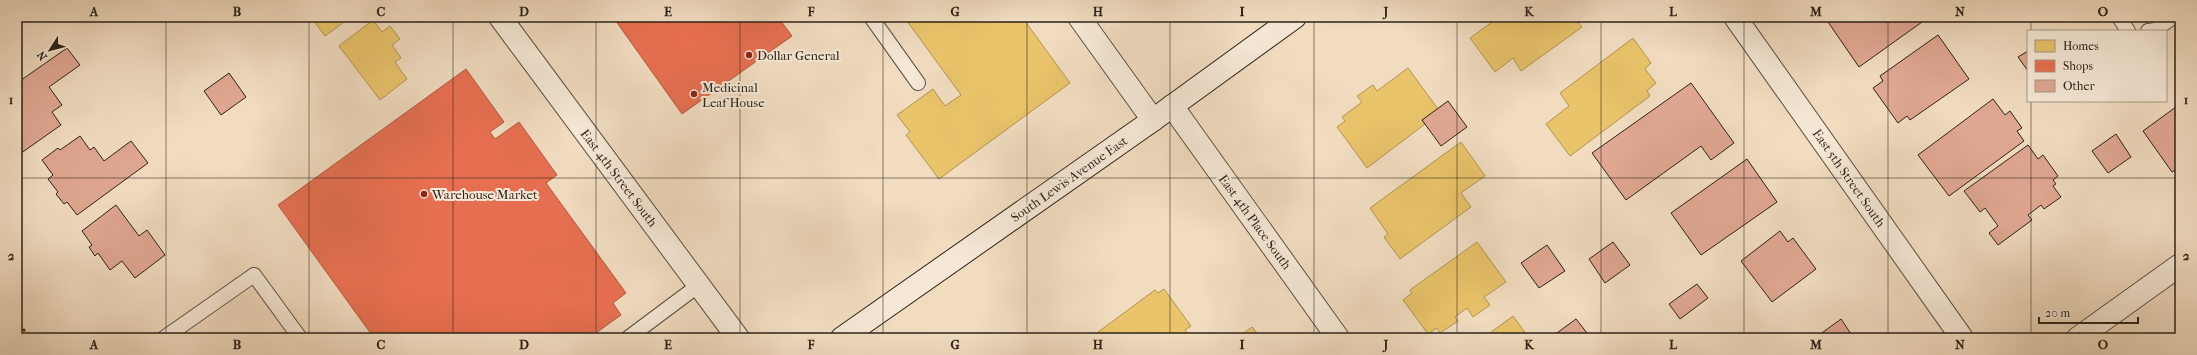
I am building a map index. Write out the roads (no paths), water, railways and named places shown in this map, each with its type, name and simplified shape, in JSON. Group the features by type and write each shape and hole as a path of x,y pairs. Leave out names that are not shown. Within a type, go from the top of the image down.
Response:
{"street":[{"name":"East 4th Street South","path":"500,17 738,338"},
{"path":"1079,17 1153,120"},
{"name":"South Lewis Avenue East","path":"842,338 1153,120 1295,17"},
{"name":"East 5th Street South","path":"1735,17 1962,338"},
{"name":"East 4th Place South","path":"1172,106 1338,338"},
{"path":"2078,338 2180,265"}],"lane":[{"path":"871,17 918,83"},
{"path":"2119,17 2127,30"},
{"path":"2155,30 2174,17"},
{"path":"164,338 254,274 300,338"},
{"path":"628,338 699,285"}],"place":[{"name":"Dollar General","path":"749,55"},
{"name":"Medicinal Leaf House","path":"694,94"},
{"name":"Warehouse Market","path":"424,194"}]}
